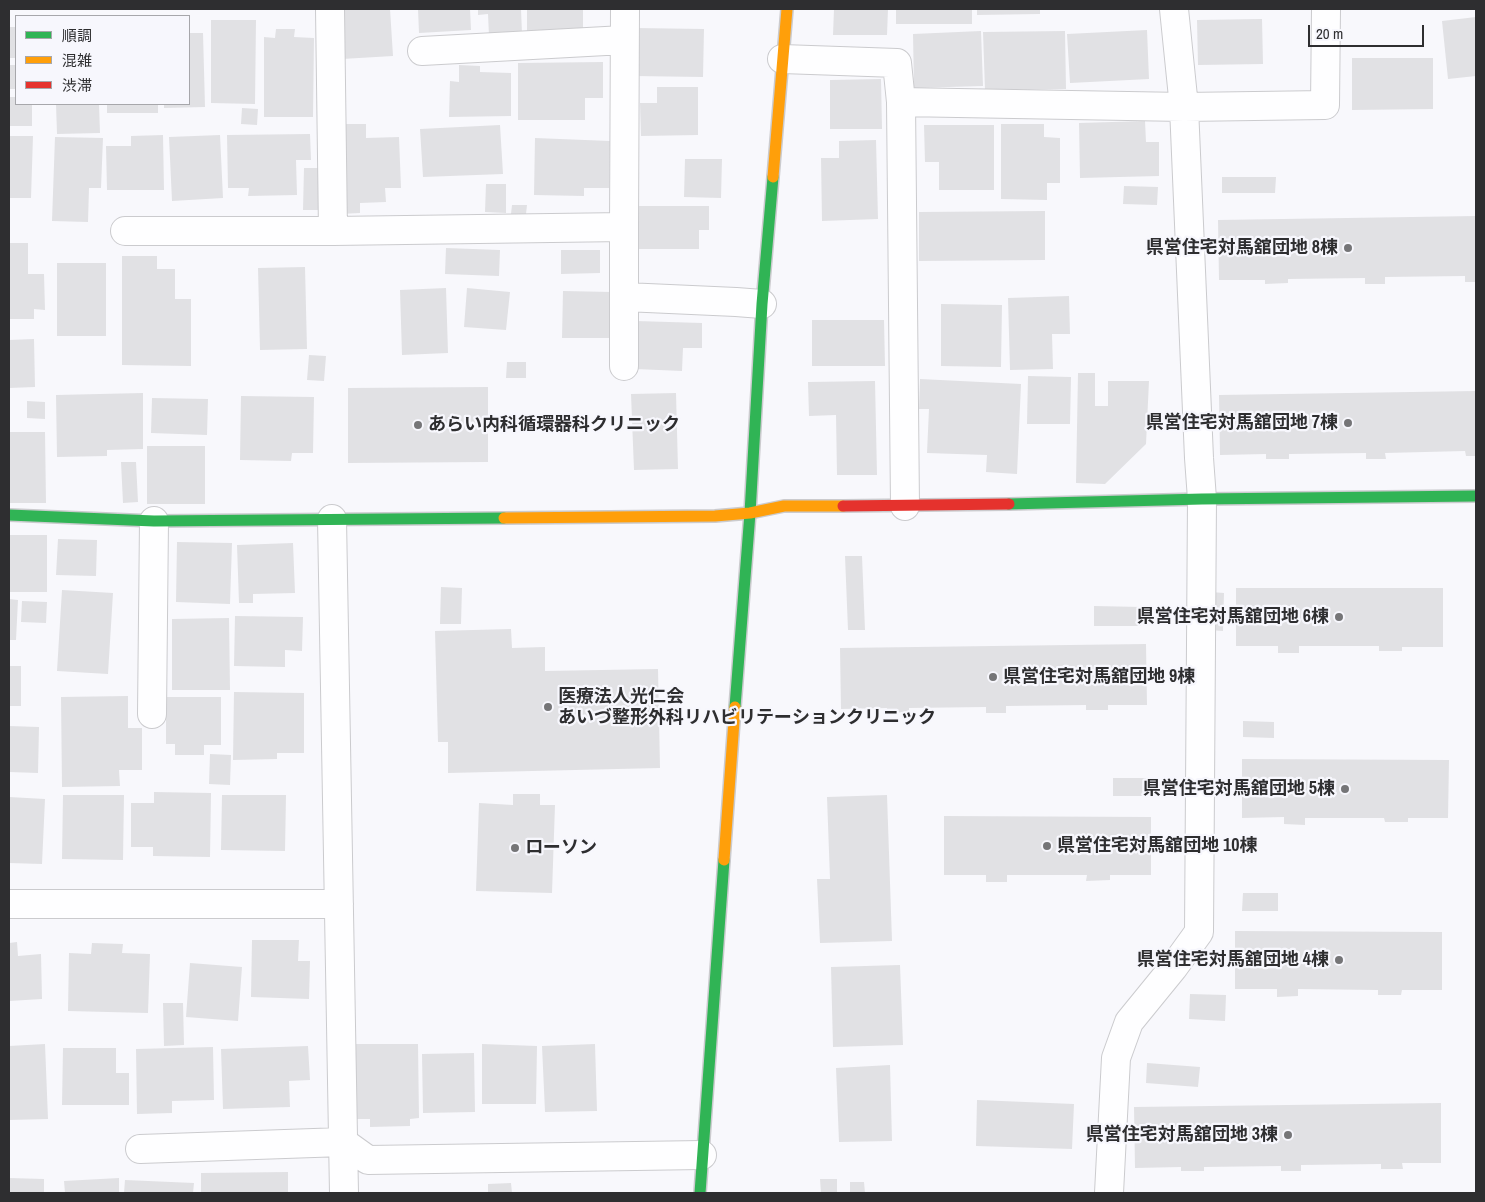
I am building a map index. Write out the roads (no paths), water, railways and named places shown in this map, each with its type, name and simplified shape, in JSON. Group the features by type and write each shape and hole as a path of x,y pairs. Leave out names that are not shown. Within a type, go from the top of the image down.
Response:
{"street":[{"path":"330,9 333,231"},
{"path":"624,366 625,9"},
{"path":"700,1193 750,513 762,304 787,9"},
{"path":"1109,1193 1116,1058 1129,1022 1173,968 1199,932 1202,499 1184,107 1174,9"},
{"path":"901,102 1184,107 1325,105 1326,9"},
{"path":"422,51 624,40"},
{"path":"782,59 897,63 901,102 905,506"},
{"path":"125,232 624,227"},
{"path":"625,297 762,304"},
{"path":"9,514 154,521 715,516 750,513 784,506 905,506 1202,499 1476,496"},
{"path":"332,519 344,1193"},
{"path":"152,714 154,521"},
{"path":"9,904 339,904"},
{"path":"140,1149 343,1142 368,1160 702,1154"}],"place":[{"name":"県営住宅対馬舘団地 8棟","path":"1348,248"},
{"name":"県営住宅対馬舘団地 7棟","path":"1348,423"},
{"name":"あらい内科循環器科クリニック","path":"418,425"},
{"name":"県営住宅対馬舘団地 6棟","path":"1339,617"},
{"name":"県営住宅対馬舘団地 9棟","path":"993,677"},
{"name":"医療法人光仁会 あいづ整形外科リハビリテーションクリニック","path":"548,707"},
{"name":"県営住宅対馬舘団地 5棟","path":"1345,789"},
{"name":"県営住宅対馬舘団地 10棟","path":"1047,846"},
{"name":"ローソン","path":"515,848"},
{"name":"県営住宅対馬舘団地 4棟","path":"1339,960"},
{"name":"県営住宅対馬舘団地 3棟","path":"1288,1135"}]}
